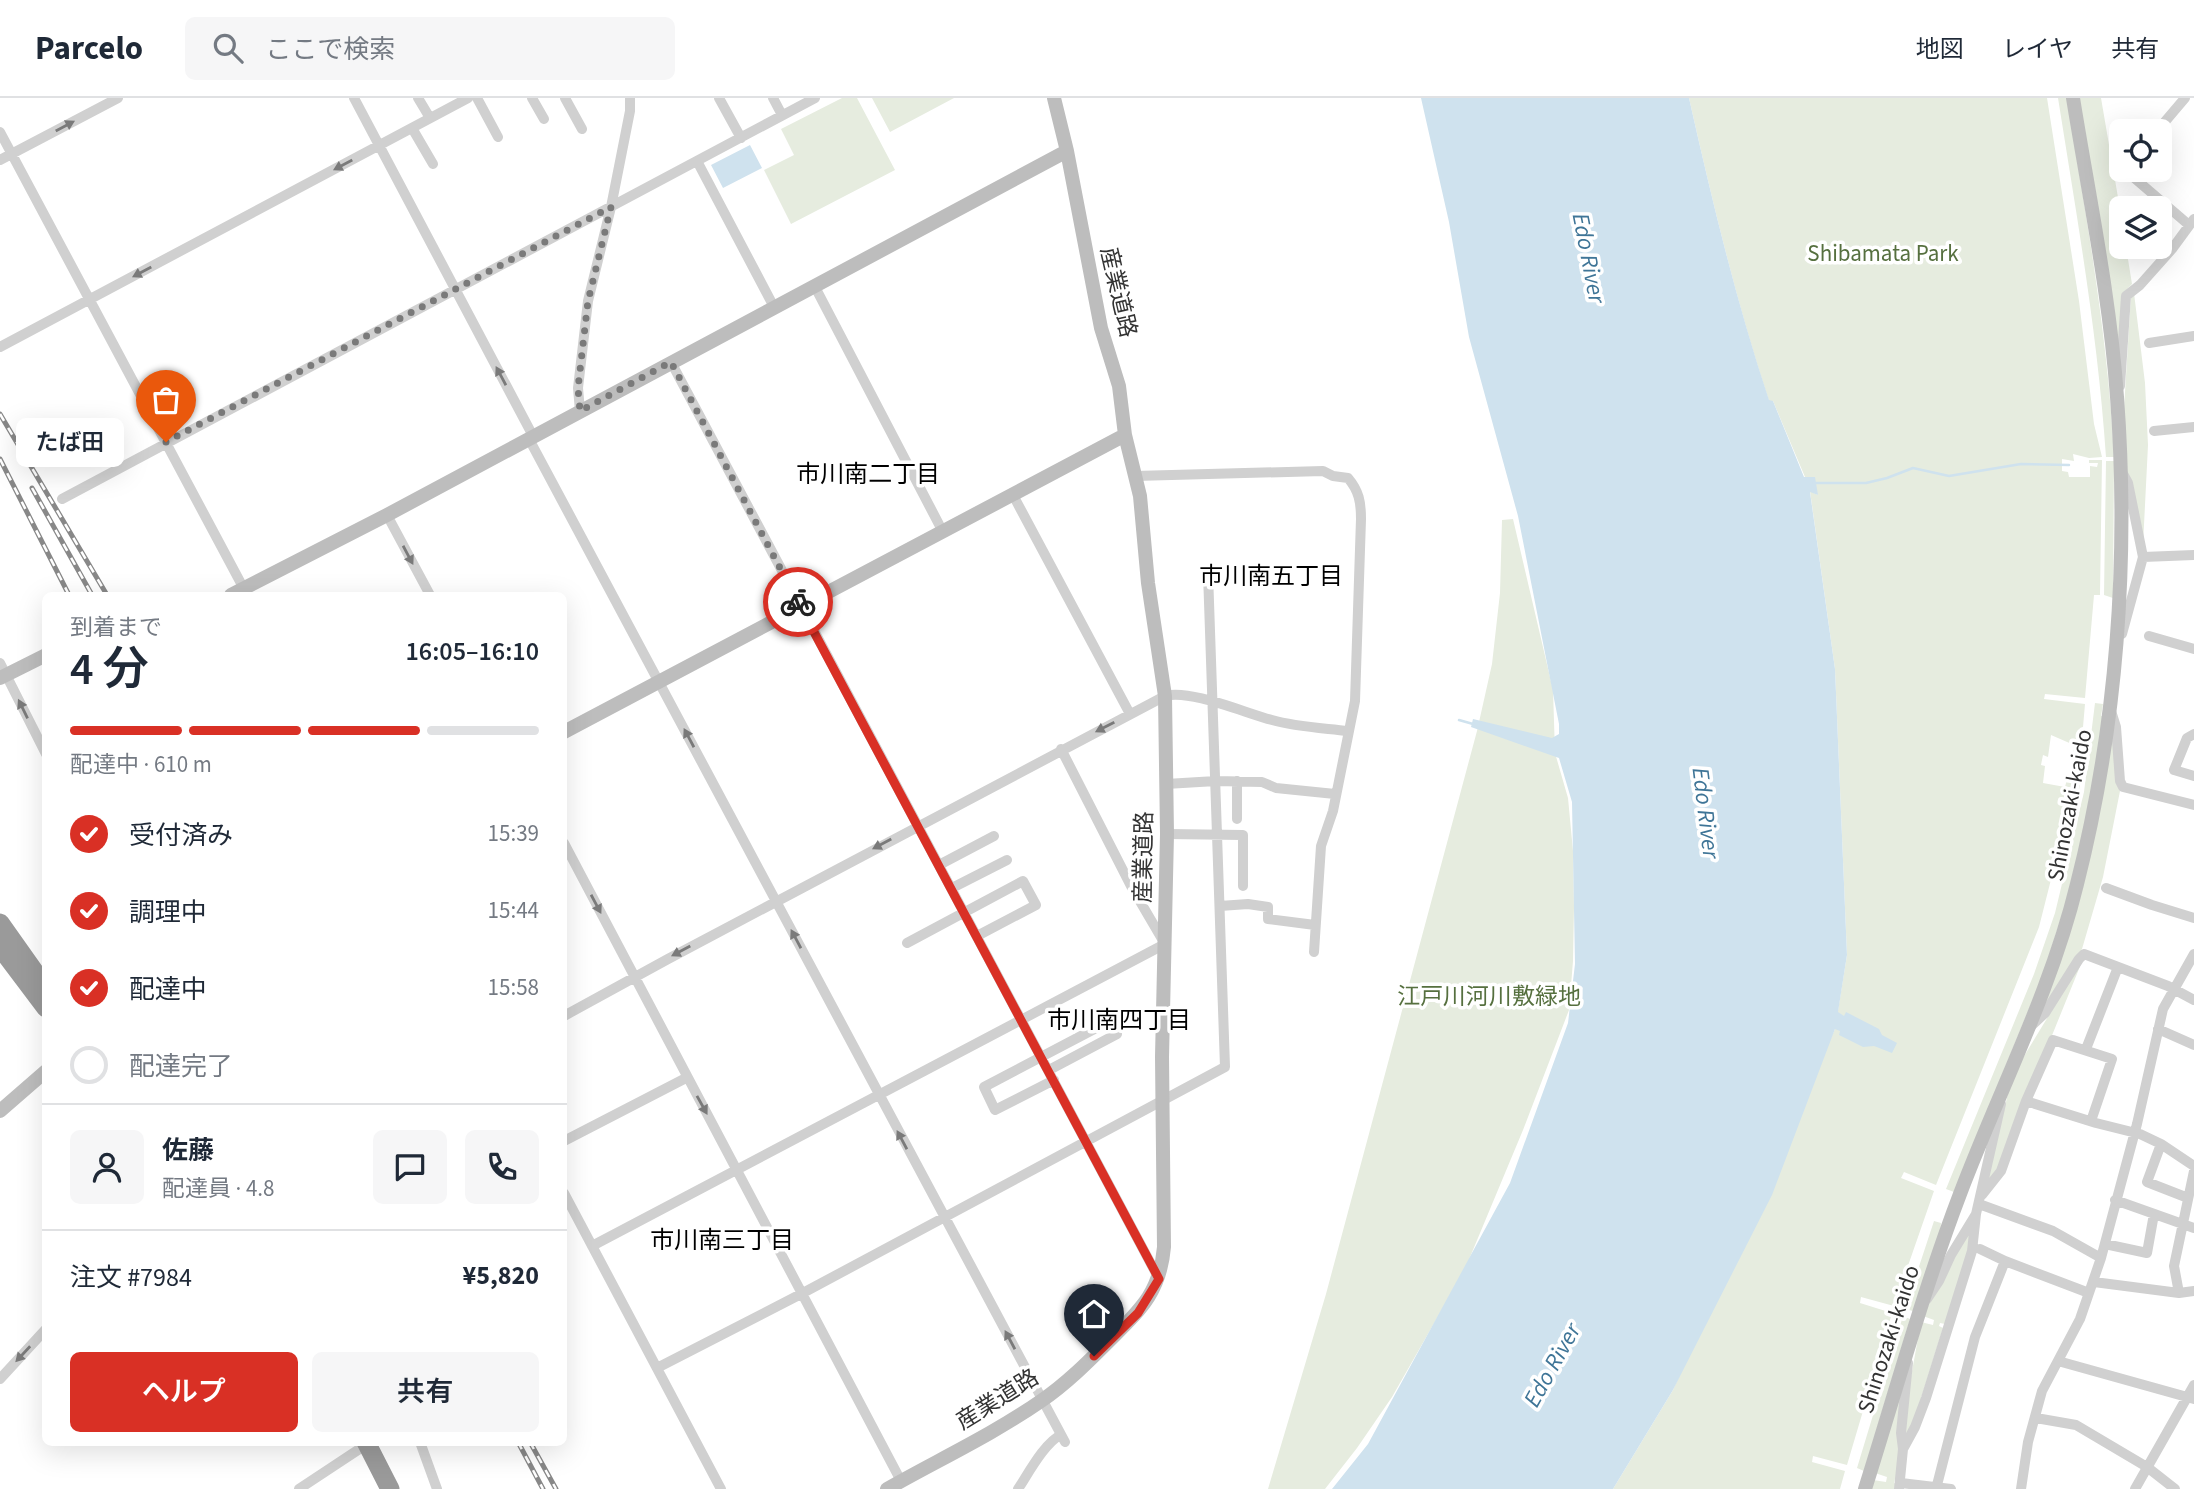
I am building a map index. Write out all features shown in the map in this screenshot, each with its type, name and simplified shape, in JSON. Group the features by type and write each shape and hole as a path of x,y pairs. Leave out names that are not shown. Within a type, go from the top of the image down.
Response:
{"highway":[{"path":"0,923 42,982"},
{"path":"0,947 42,1003"},
{"path":"372,1446 390,1489"},
{"path":"373,1446 404,1489"}],"main road":[{"name":"産業道路","path":"887,1489 1042,1400 1075,1374 1138,1313 1159,1279 1164,1247 1162,1102 1167,834 1165,695 1148,583 1140,496 1125,435 1119,386 1101,328 1067,151 1054,98"},
{"name":"Shinozaki-kaido","path":"1865,1489 1922,1303 1959,1197 2060,944 2091,822 2110,708 2118,596 2120,470 2117,396 2105,298 2073,98"},
{"path":"243,592 1067,151"},
{"path":"567,730 1125,435"},
{"path":"2,672 42,657"},
{"path":"0,1111 42,1074"}],"street":[{"path":"0,160 118,98"},
{"path":"354,98 659,682 1063,1439 1055,1438 1018,1489"},
{"path":"418,98 430,118"},
{"path":"0,347 468,98"},
{"path":"477,98 498,137"},
{"path":"532,98 544,119"},
{"path":"565,98 582,129"},
{"path":"580,411 578,388 588,301 611,207 630,111 630,98"},
{"path":"719,98 741,138"},
{"path":"773,98 782,115"},
{"path":"62,499 814,98"},
{"path":"2167,119 2185,98"},
{"path":"412,128 433,164"},
{"path":"0,132 166,442 241,592"},
{"path":"697,161 774,307"},
{"path":"2117,396 2123,363 2126,296 2140,285 2193,221 2141,182"},
{"path":"814,285 943,533"},
{"path":"2149,342 2194,336"},
{"path":"671,362 1159,1279"},
{"path":"2154,431 2194,427"},
{"path":"2114,652 2119,648 2143,556 2128,483 2120,470"},
{"path":"1135,476 1323,471 1333,476 1348,478 1361,500 1355,701 1333,811 1321,846 1314,952"},
{"path":"1013,495 1130,714"},
{"path":"387,515 428,592"},
{"path":"2143,556 2194,555"},
{"path":"657,1368 1225,1067 1208,573"},
{"path":"2149,636 2194,649"},
{"path":"2,672 42,747"},
{"path":"567,1014 1165,695 1179,693 1272,720 1348,731"},
{"path":"2110,708 2116,727 2120,781 2123,788 2194,805"},
{"path":"2194,734 2187,738 2174,771 2194,776"},
{"path":"592,1246 1165,944 1131,886 1061,749"},
{"path":"1237,781 1237,819"},
{"path":"1166,784 1262,782 1276,788 1335,794"},
{"path":"1167,834 1243,835 1243,886"},
{"path":"939,865 994,836"},
{"path":"567,849 901,1481"},
{"path":"952,888 1007,860"},
{"path":"907,943 1023,881 1036,905 977,936"},
{"path":"2106,888 2194,918"},
{"path":"1220,906 1248,904 1268,907 1268,919 1315,925"},
{"path":"2026,1030 2045,1013 2084,954 2194,1000"},
{"path":"2021,1489 2028,1442 2042,1391 2080,1319 2101,1258 2163,1009 2194,954"},
{"path":"2086,1049 2118,967"},
{"path":"1100,1026 984,1087 995,1110 1117,1034"},
{"path":"2158,1029 2194,1045"},
{"path":"1922,1303 1939,1281 1979,1205 2001,1171 2026,1101 2053,1040 2112,1059 2091,1121"},
{"path":"567,1139 687,1078"},
{"path":"1903,1449 1926,1398 1972,1251 1979,1205 1999,1120 2000,1092"},
{"path":"2026,1101 2161,1143 2194,1169 2188,1198 2189,1226 2175,1266 2179,1293"},
{"path":"2161,1143 2147,1182 2188,1198"},
{"path":"567,1199 721,1489"},
{"path":"2116,1200 2189,1226"},
{"path":"1979,1205 2053,1231 2101,1258"},
{"path":"2105,1244 2147,1253 2154,1214"},
{"path":"1980,1249 2005,1261 2091,1288 2194,1292"},
{"path":"1936,1488 1975,1337 2005,1261"},
{"path":"0,1379 42,1333"},
{"path":"1908,1347 1900,1486 1951,1489"},
{"path":"2058,1361 2192,1393 2135,1489"},
{"path":"2036,1419 2076,1425 2147,1467 2175,1489"},
{"path":"299,1489 366,1446"},
{"path":"421,1446 437,1489"}],"green space":[{"path":"842,98 857,98 895,170 791,224 764,170 794,155 781,129"},
{"path":"872,98 954,98 890,132"},
{"name":"Shibamata Park","path":"1689,98 2047,98 2079,301 2094,424 2102,457 2089,458 2073,454 2074,461 2062,459 2062,471 2068,472 2069,477 2090,477 2090,466 2097,467 2098,463 2089,463 2089,460 2102,460 2100,595 2094,595 2085,698 2045,694 2044,699 2085,704 2083,727 2080,728 2086,746 2084,761 2072,759 2074,745 2051,735 2048,757 2043,755 2041,765 2045,766 2043,783 2065,787 2068,775 2078,777 2080,766 2083,767 2079,790 2067,816 2039,927 1936,1185 1904,1172 1901,1178 1934,1191 1894,1306 1861,1297 1860,1303 1892,1313 1847,1465 1813,1456 1812,1462 1845,1471 1840,1489 1613,1489 1673,1390 1835,1029 1847,955 1835,669 1810,491 1818,495 1805,477 1773,401 1769,401 1725,250"},
{"path":"2058,98 2067,98 2089,232 2107,367 2114,457 2106,457 2092,322"},
{"path":"2077,98 2101,98 2109,145 2109,182 2115,182 2118,196 2109,196 2109,259 2128,259 2132,284 2122,294 2119,365"},
{"path":"2134,293 2145,383 2148,445 2143,545 2125,461 2123,425 2131,295"},
{"path":"2106,461 2114,461 2113,598 2104,595"},
{"name":"江戸川河川敷緑地","path":"1513,519 1553,690 1555,753 1568,798 1574,907 1569,1010 1465,1269 1392,1397 1325,1489 1268,1489 1326,1294 1477,731 1492,664 1500,593 1502,520"},
{"path":"2095,703 2103,704 2103,716 2088,813 2068,896 2042,977 1954,1192 1946,1189 2034,974 2055,913 2084,792"},
{"path":"2113,724 2116,783 2120,791 2103,877 2082,949 2043,1009"},
{"path":"2083,959 1999,1166 1986,1188 2012,1076"},
{"path":"1934,1221 1941,1223 1940,1232 1913,1311 1905,1309"},
{"path":"1972,1226 1970,1248 1945,1324 1940,1323 1939,1326 1943,1328 1911,1430 1904,1434 1908,1393 1921,1322 1933,1325 1934,1320 1923,1316 1924,1313"},
{"path":"1903,1316 1910,1319 1864,1471 1857,1468"},
{"path":"1904,1376 1898,1480 1895,1479 1894,1483 1897,1484 1896,1489 1870,1489 1873,1480 1886,1482 1887,1477 1875,1473"}],"water":[{"name":"Edo River","path":"1421,98 1689,98 1725,250 1769,400 1773,401 1804,477 1815,477 1818,495 1810,492 1835,669 1847,955 1838,1012 1844,1016 1846,1012 1879,1029 1882,1035 1897,1043 1892,1053 1874,1046 1863,1047 1839,1035 1840,1031 1835,1029 1772,1195 1673,1390 1613,1489 1332,1489 1368,1444 1510,1183 1568,1023 1575,964 1572,802 1559,758 1471,727 1473,719 1552,738 1559,734 1518,516 1469,337 1449,222"},
{"path":"750,145 762,168 723,188 711,165"}],"waterway":[{"path":"1814,483 1866,483 1913,468 1949,476 2021,464 2069,465"},
{"path":"1459,720 1473,724"}],"railway":[{"path":"0,414 105,592"},
{"path":"0,459 67,592"},
{"path":"32,488 90,592"},
{"path":"520,1446 543,1489"},
{"path":"532,1446 556,1489"}],"way so far":[{"path":"166,442 611,207 588,301 578,388 580,411 671,362 798,602"}],"place":[{"name":"たば田","path":"166,442"}],"district":[{"name":"市川南二丁目","path":"868,474"},
{"name":"市川南五丁目","path":"1271,576"},
{"name":"市川南四丁目","path":"1119,1020"},
{"name":"市川南三丁目","path":"722,1240"}],"route":[{"path":"798,602 1159,1279 1138,1313 1094,1356"}]}
